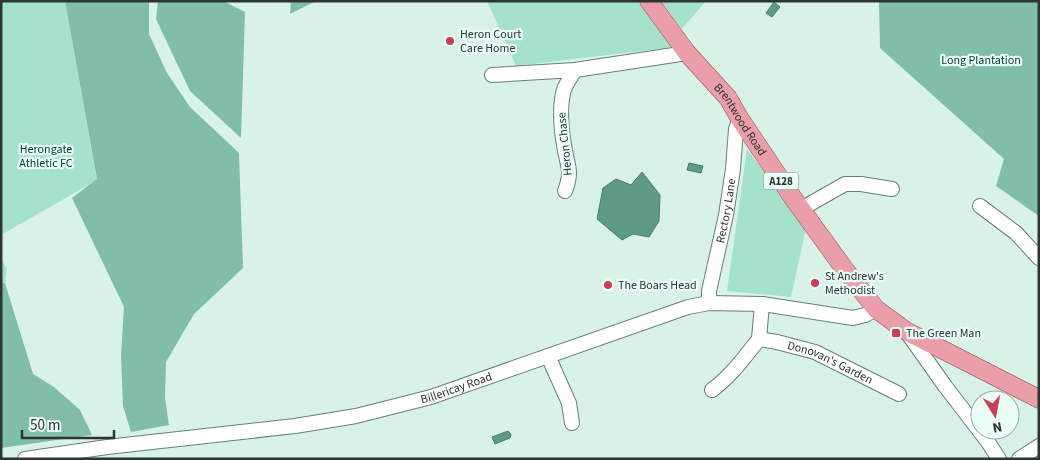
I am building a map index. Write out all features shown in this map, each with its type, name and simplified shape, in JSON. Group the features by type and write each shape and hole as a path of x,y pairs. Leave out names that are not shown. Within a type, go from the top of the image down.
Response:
{"main road":[{"name":"Brentwood Road","path":"649,1 687,53 728,98 740,119 801,209 876,309 906,331 1038,397"}],"street":[{"path":"492,75 575,70 687,53"},
{"name":"Heron Chase","path":"565,191 570,172 564,146 561,107 564,88 575,70"},
{"name":"Rectory Lane","path":"709,303 709,292 726,215 733,169 736,129 740,119"},
{"path":"801,209 845,184 861,184 892,189"},
{"path":"980,206 1016,232 1039,258"},
{"name":"Billericay Road","path":"25,459 107,447 295,426 356,416 431,397 672,312 709,303 762,304 853,318 865,315 876,309"},
{"path":"712,390 723,382 759,339 762,304"},
{"path":"906,331 988,442 998,459"},
{"name":"Donovan's Garden","path":"759,339 815,352 899,394"},
{"path":"548,356 569,403 572,423"},
{"path":"1019,459 1039,446"}],"green space":[{"name":"Herongate Athletic FC","path":"1,1 65,1 97,180 1,235"},
{"path":"65,1 149,1 149,34 167,73 190,107 239,153 243,268 194,314 166,362 165,398 169,425 131,432 123,406 121,355 124,307 72,198 97,179"},
{"path":"158,1 223,1 245,12 241,138 190,91 156,19"},
{"path":"291,1 316,1 290,14"},
{"path":"487,1 649,1 683,46 516,66"},
{"path":"661,1 706,1 682,29"},
{"name":"Long Plantation","path":"879,1 1039,1 1039,216 996,186 1004,159 880,48"},
{"path":"747,149 806,228 791,297 727,291"},
{"path":"1,260 7,268 5,283 1,283"},
{"path":"1,283 5,283 33,374 54,387 80,410 92,435 1,448"}],"shaded area":[{"path":"774,2 780,7 772,17 766,13"},
{"path":"689,163 703,166 701,173 687,170"},
{"path":"642,172 660,195 659,221 649,237 633,234 622,240 597,219 603,188 616,179 631,185"},
{"path":"508,431 511,434 510,438 495,444 492,437"}],"place":[{"name":"Heron Court Care Home","path":"450,41"},
{"name":"St Andrew's Methodist","path":"815,283"},
{"name":"The Boars Head","path":"608,285"},
{"name":"The Green Man","path":"896,333"}]}
